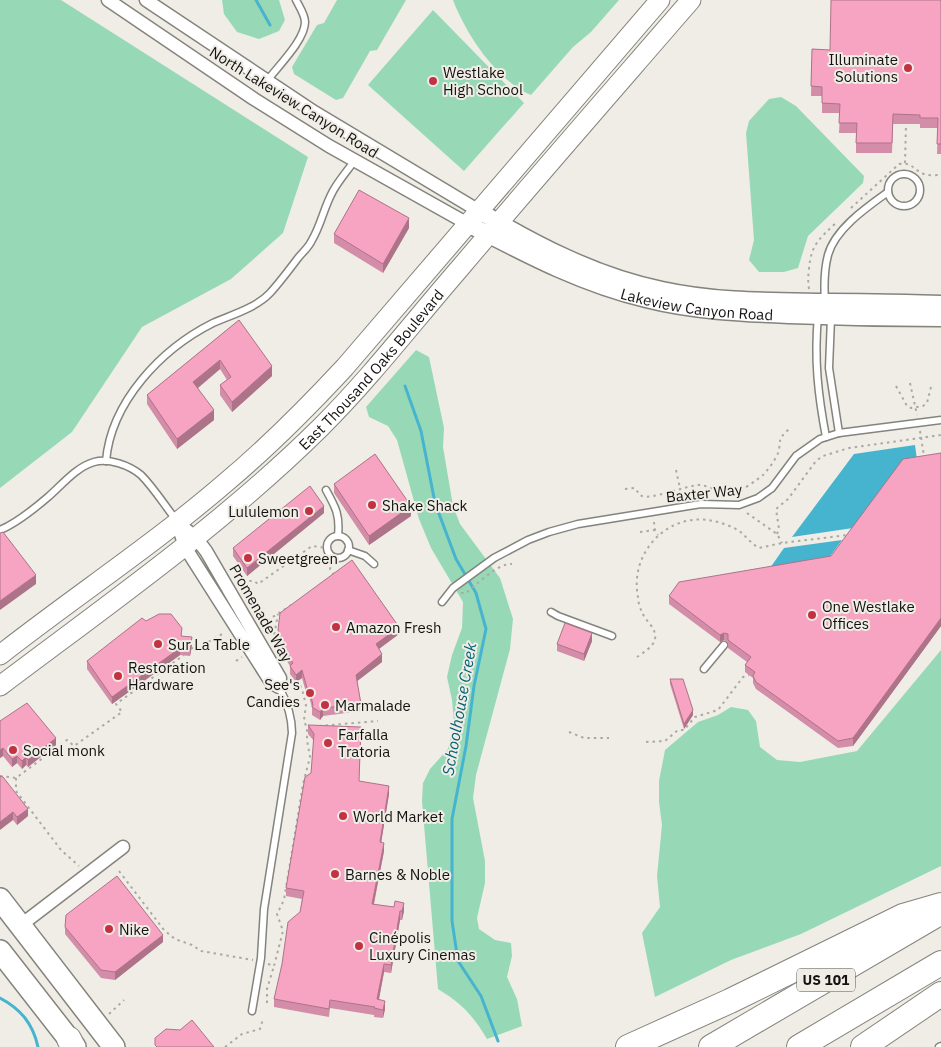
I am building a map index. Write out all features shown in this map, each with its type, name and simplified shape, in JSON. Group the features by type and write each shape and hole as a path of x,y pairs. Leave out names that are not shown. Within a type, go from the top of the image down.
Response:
{"highway":[{"path":"628,1047 730,1001 903,916 941,905"},
{"name":"US 101","path":"711,1047 941,912"},
{"name":"US 101","path":"799,1047 941,963"},
{"path":"864,1047 941,994"},
{"path":"811,1047 864,1009"}],"main road":[{"name":"East Thousand Oaks Boulevard","path":"0,655 177,522 227,482 305,410 345,367 660,0"},
{"name":"East Thousand Oaks Boulevard","path":"0,686 190,543 274,471 351,396 691,0"},
{"path":"0,899 114,1047"},
{"path":"1,953 72,1044"}],"street":[{"name":"North Lakeview Canyon Road","path":"108,0 254,99 329,146 474,218"},
{"name":"North Lakeview Canyon Road","path":"146,0 474,218"},
{"name":"Lakeview Canyon Road","path":"474,218 577,278 645,299 710,311 825,311 941,304"},
{"name":"Lakeview Canyon Road","path":"825,311 941,318"},
{"name":"Promenade Way","path":"177,522 269,679 280,687"},
{"path":"21,925 123,847"}],"lane":[{"path":"266,81 304,31 305,20 296,0"},
{"path":"0,530 46,499 75,472 93,462 106,461 107,446 119,418 136,388 149,371 183,341 211,324 258,302 268,295 312,241 333,191 355,160"},
{"path":"903,173 913,176 919,185 919,196 912,204 897,204 888,192 888,186 893,177 903,173"},
{"path":"839,433 829,368 825,311 825,268 832,243 838,235 865,209 888,192"},
{"path":"825,311 815,362 819,400 826,437"},
{"name":"Baxter Way","path":"442,602 453,588 502,552 549,532 578,524 700,504 739,505 758,498 776,484 796,456 804,449 826,437 839,433 941,420"},
{"name":"Promenade Way","path":"106,461 132,468 141,476 177,522"},
{"path":"326,490 336,508 339,520 338,536"},
{"path":"338,536 329,541 327,548 329,554 334,558 341,558 348,550"},
{"path":"338,536 346,541 348,550"},
{"path":"348,550 365,556 374,564"},
{"path":"551,612 612,636"},
{"path":"704,669 724,645"},
{"path":"252,1011 260,966 264,909 292,733 292,722 280,687"}],"path":[{"path":"905,163 906,124"},
{"path":"896,386 911,408 927,403 932,382"},
{"path":"910,383 925,463"},
{"path":"625,489 635,488 639,495 648,497 680,488 704,485 729,495 735,494 763,475 778,454 780,439 789,430"},
{"path":"777,534 776,508 788,499 816,461 829,454 849,448 941,435"},
{"path":"676,470 680,488"},
{"path":"648,497 649,502"},
{"path":"747,513 777,534 782,543"},
{"path":"637,657 655,640 656,632 642,613 636,581 639,566 646,551 658,534 670,526 694,520 712,521 740,532 757,547 846,534 852,536"},
{"path":"654,522 655,530 658,534"},
{"path":"640,532 655,530"},
{"path":"249,600 251,596 248,586 250,581 258,584 312,546 327,548"},
{"path":"334,558 330,569 334,575"},
{"path":"466,593 497,569 507,564 512,564"},
{"path":"262,624 294,603"},
{"path":"273,642 278,614"},
{"path":"0,776 16,778 67,740 74,746 82,742 122,712 116,704 197,645 203,645 224,633"},
{"path":"236,661 242,657"},
{"path":"646,742 666,741 678,730 684,730 695,717 718,710 743,677 749,675"},
{"path":"308,729 320,726 378,721"},
{"path":"569,732 584,738 609,738"},
{"path":"16,778 16,791 61,850 80,866"},
{"path":"119,871 164,930 175,939 192,945 201,951 253,960"},
{"path":"267,1003 267,989 274,966"},
{"path":"107,1016 124,1000"},
{"path":"224,1047 242,1034 260,1029 263,1019"}],"green space":[{"path":"0,0 61,0 308,157 283,233 231,279 142,327 72,432 0,488"},
{"path":"222,0 279,0 285,20 279,31 259,39 237,32 224,14"},
{"path":"337,0 406,0 377,50 370,51 343,98 336,100 294,74 292,67 317,25 324,23"},
{"path":"453,0 619,0 591,32 573,47 531,95 506,79 484,55 466,27"},
{"path":"433,10 524,103 464,171 368,85"},
{"path":"781,97 796,106 864,176 863,183 808,236 798,268 784,272 759,272 749,260 754,240 746,133 749,121 769,99"},
{"path":"416,350 429,357 444,428 443,447 453,506 460,524 500,578 513,619 510,649 476,775 473,798 485,861 485,883 477,918 479,929 495,940 511,943 512,956 507,977 517,999 522,1026 487,1039 466,1010 438,989 422,801 423,783 430,769 448,749 454,722 447,677 452,655 462,628 463,602 431,548 419,519 397,440 388,426 369,417 366,407"},
{"path":"941,650 941,866 801,934 731,960 655,997 642,933 660,907 657,876 662,825 659,781 665,750 698,722 718,715 731,707 748,710 756,721 760,747 777,760 800,762 857,751"}],"water":[{"path":"915,445 917,460 853,528 792,537 854,454"},
{"path":"842,540 828,559 770,568 784,548"}],"building":[{"path":"831,0 941,0 941,144 937,144 938,118 920,118 920,115 893,114 892,143 856,143 857,123 839,123 840,104 822,103 822,87 811,86 812,49 830,50"},
{"path":"359,190 409,218 383,264 334,234"},
{"path":"239,320 272,366 232,402 220,385 231,377 220,360 193,382 214,410 177,439 147,395"},
{"name":"One Westlake Offices","path":"941,453 941,618 853,738 838,741 756,682 753,676 755,672 745,665 751,657 728,640 728,634 720,635 669,596 679,582 831,556 903,459"},
{"name":"Shake Shack","path":"375,454 411,506 369,536 334,484"},
{"path":"310,486 324,506 247,568 233,548"},
{"path":"3,532 36,575 0,601 0,533"},
{"name":"Amazon Fresh","path":"352,560 399,627 376,644 382,654 356,675 361,704 323,708 320,712 312,707 309,688 307,688 302,670 296,675 290,666 293,663 280,642 282,639 278,630 280,613"},
{"path":"159,614 171,614 182,628 181,636 192,637 190,649 180,648 112,697 87,661 142,618 146,621"},
{"path":"565,623 592,633 584,654 557,644"},
{"path":"670,679 683,679 693,710 684,724"},
{"path":"27,703 56,738 28,760 26,757 22,761 17,756 12,759 3,748 0,750 0,721"},
{"path":"308,725 361,727 359,781 389,786 380,842 384,843 372,904 394,907 395,901 404,903 402,911 400,911 391,965 384,964 377,999 385,1001 383,1010 330,1000 329,1009 274,999 282,964 288,922 300,912 304,891 286,888 305,777 311,773 314,734"},
{"path":"0,776 3,777 28,809 17,817 13,812 0,822"},
{"name":"Nike","path":"117,876 163,935 115,972 101,970 65,927 66,915"},
{"path":"192,1020 214,1047 157,1047 155,1045 155,1038 166,1029 180,1030"}],"waterway":[{"name":"Schoolhouse Creek","path":"256,0 270,25"},
{"name":"Schoolhouse Creek","path":"405,386 421,431 435,503 456,559 476,593 486,629 474,686 466,746 452,819 452,921 458,961 481,996 498,1041"},
{"path":"0,998 14,1007 25,1018 33,1031 38,1047"}],"place":[{"name":"Illuminate Solutions","path":"908,68"},
{"name":"Westlake High School","path":"433,81"},
{"name":"Shake Shack","path":"372,505"},
{"name":"Lululemon","path":"309,511"},
{"name":"Sweetgreen","path":"248,558"},
{"name":"One Westlake Offices","path":"812,615"},
{"name":"Amazon Fresh","path":"336,627"},
{"name":"Sur La Table","path":"158,644"},
{"name":"Restoration Hardware","path":"118,676"},
{"name":"See's Candies","path":"310,693"},
{"name":"Marmalade","path":"325,705"},
{"name":"Farfalla Tratoria","path":"328,743"},
{"name":"Social monk","path":"13,750"},
{"name":"World Market","path":"343,816"},
{"name":"Barnes & Noble","path":"335,874"},
{"name":"Nike","path":"109,929"},
{"name":"Cinépolis Luxury Cinemas","path":"359,946"}]}
